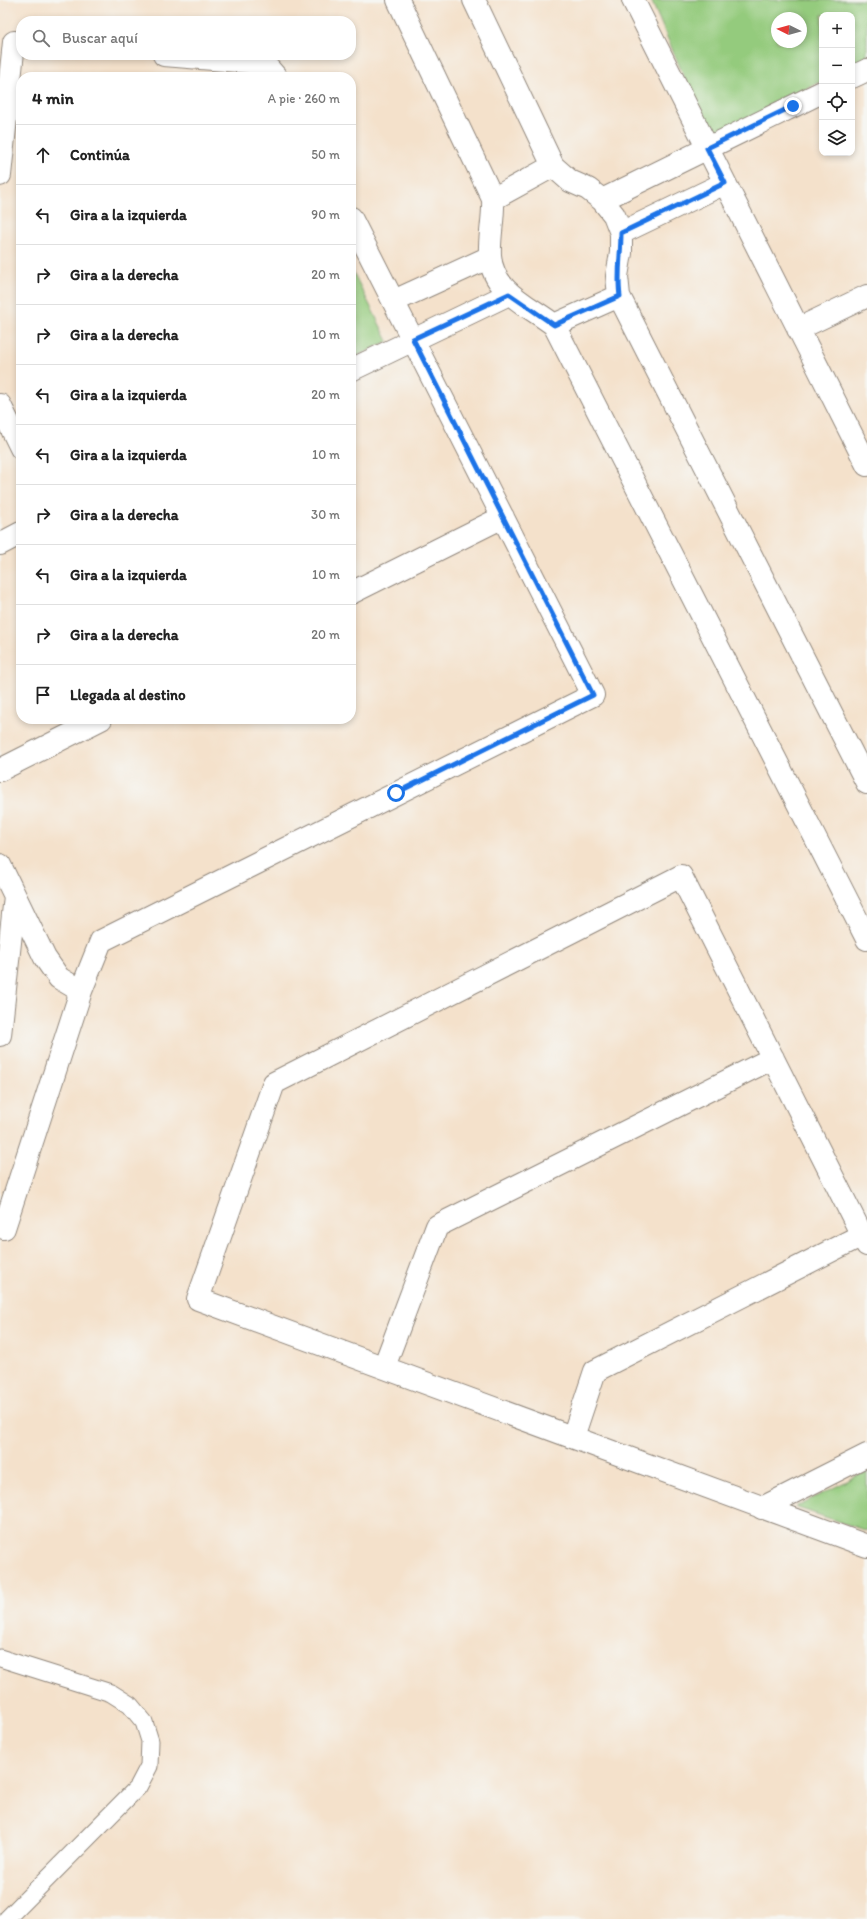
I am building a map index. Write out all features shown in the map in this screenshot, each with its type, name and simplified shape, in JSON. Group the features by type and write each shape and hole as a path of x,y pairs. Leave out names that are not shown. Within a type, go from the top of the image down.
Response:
{"street":[{"path":"398,0 493,199 494,218 490,257 496,277 509,294 554,325 867,939"},
{"path":"474,0 553,166 570,181 588,189 602,200 614,215 621,233 621,253 617,276 620,296 867,783"},
{"path":"633,0 867,466"},
{"path":"0,175 12,41"},
{"path":"183,60 214,68 250,62 268,69 271,72"},
{"path":"855,76 867,70"},
{"path":"602,200 819,93"},
{"path":"493,199 553,166"},
{"path":"621,233 725,183"},
{"path":"1,1225 81,991 101,941 593,695 356,228"},
{"path":"394,301 490,257"},
{"path":"356,368 509,294"},
{"path":"554,325 620,296"},
{"path":"798,329 867,296"},
{"path":"0,405 16,438"},
{"path":"356,590 503,517"},
{"path":"0,544 16,536"},
{"path":"0,770 91,724"},
{"path":"0,865 45,958 59,978 81,991"},
{"path":"573,1437 595,1371 864,1240 681,876 274,1083 198,1298 867,1546"},
{"path":"0,1035 15,896"},
{"path":"384,1367 437,1226 773,1058"},
{"path":"762,1508 867,1455"}],"lane":[{"path":"0,1658 111,1693 130,1705 144,1722 150,1741 149,1766 138,1787 7,1919"}],"green space":[{"path":"651,0 867,0 867,58 855,64 855,12 819,12 819,82 710,137"},
{"path":"356,278 388,341 356,357"},
{"path":"867,1471 867,1531 795,1507"}],"route":[{"path":"396,793 593,695 413,339 509,294 554,325 620,296 617,276 621,253 621,233 725,183 707,148 793,106"}]}
